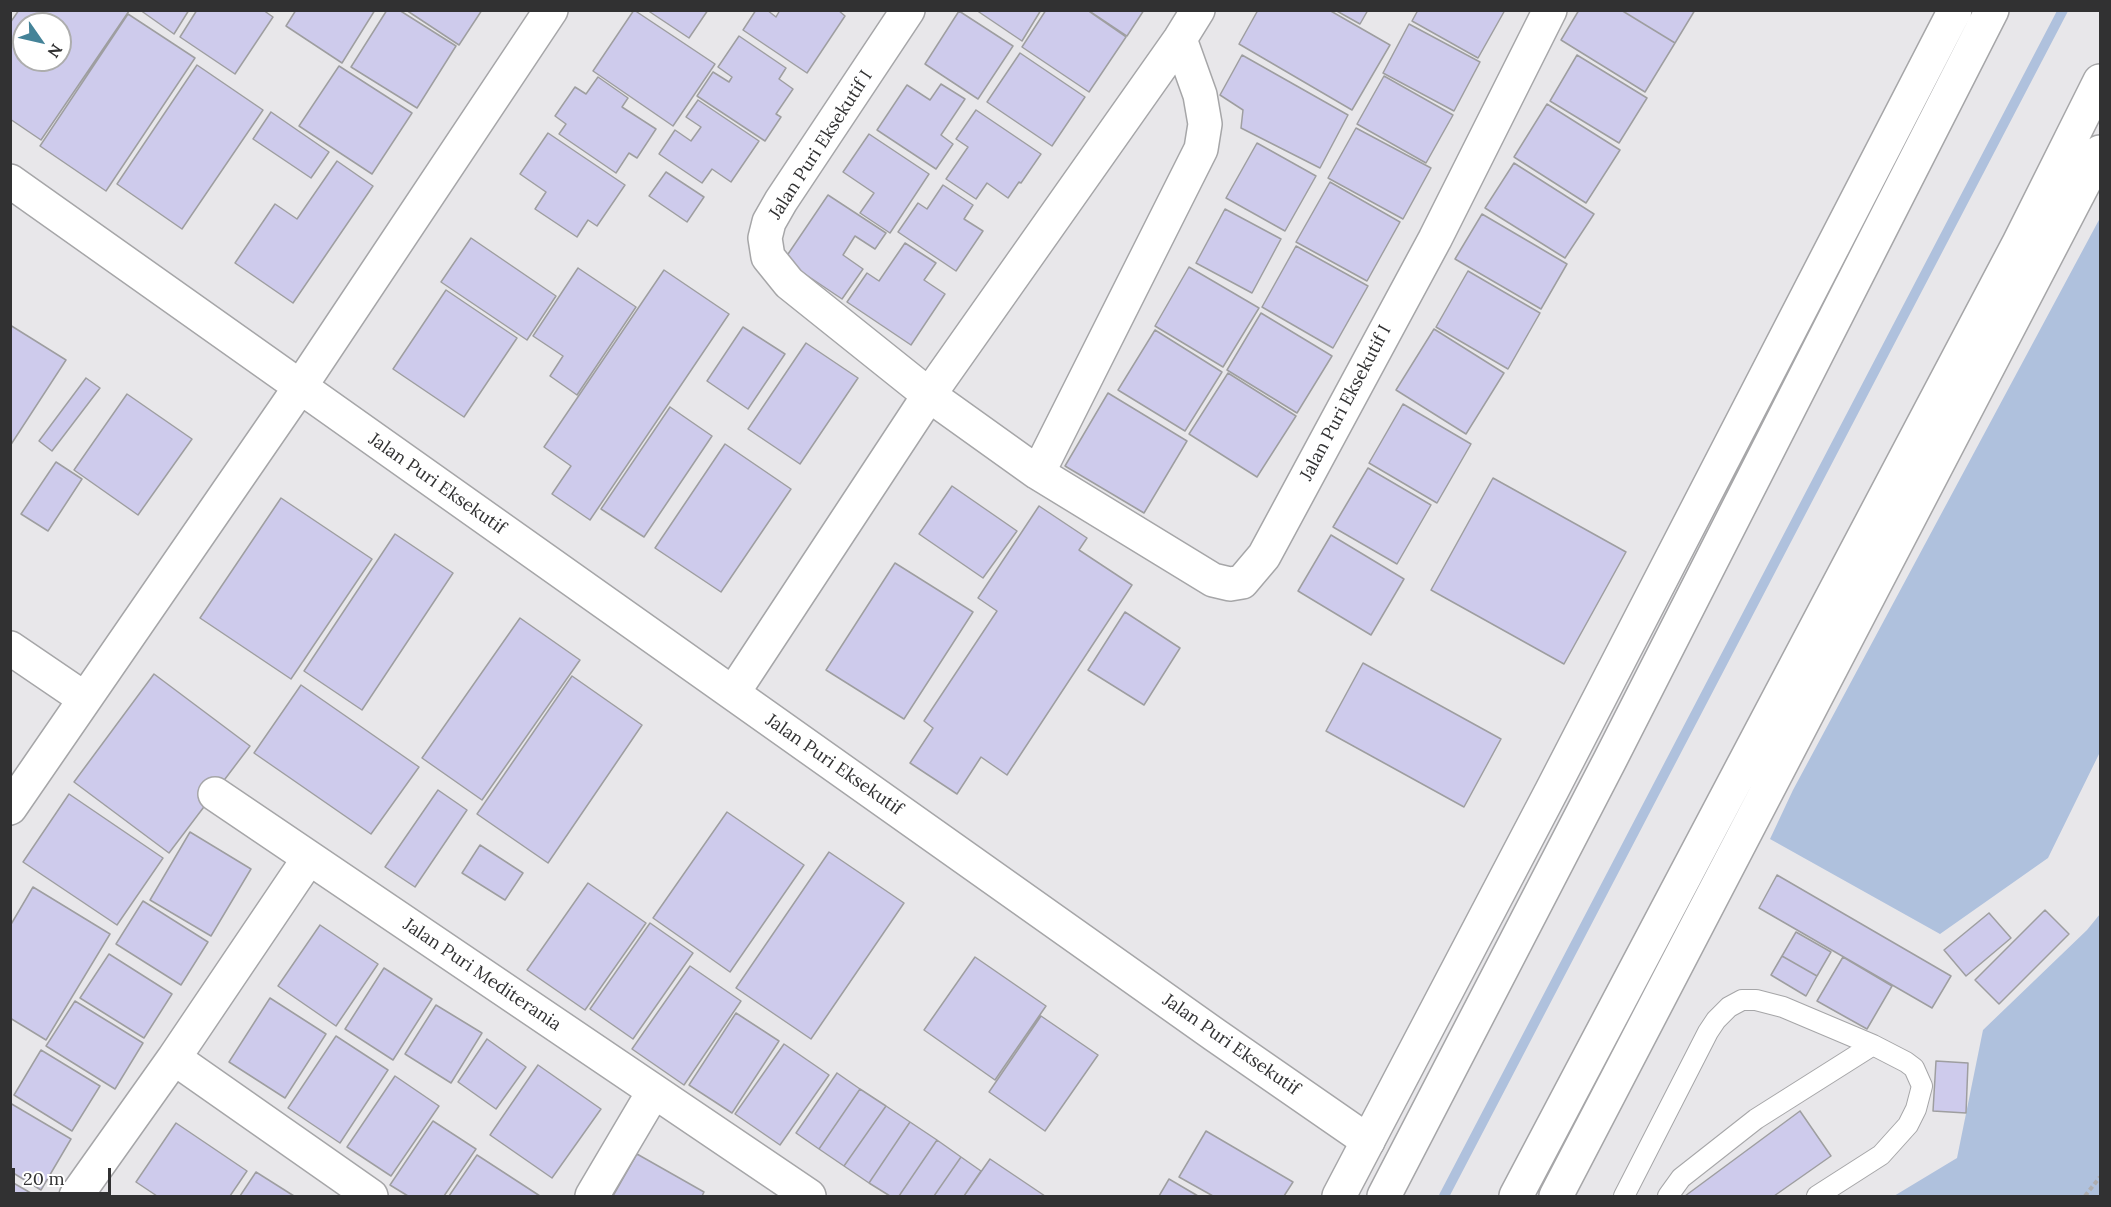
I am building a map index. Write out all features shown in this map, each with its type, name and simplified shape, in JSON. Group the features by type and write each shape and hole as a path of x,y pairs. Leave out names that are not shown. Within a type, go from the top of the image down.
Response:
{"main road":[{"path":"10,808 300,387 551,10"},
{"name":"Jalan Puri Eksekutif I","path":"908,10 769,222 765,238 768,256 789,283 928,394 1038,473 1213,580 1230,584 1242,582 1264,556 1435,239 1550,10"},
{"path":"733,693 928,394 1180,39 1197,10"},
{"path":"1339,1197 1557,782 1955,10"},
{"path":"1384,1197 1610,760 1992,10"},
{"path":"1038,473 1201,149 1205,124 1204,114 1200,95 1180,39"},
{"path":"1516,1197 2019,243 2100,81"},
{"path":"1556,1197 2100,152"},
{"name":"Jalan Puri Eksekutif","path":"10,182 1368,1141"},
{"path":"10,648 85,699"},
{"name":"Jalan Puri Mediterania","path":"215,794 809,1197"},
{"path":"76,1197 174,1058 309,858"},
{"path":"174,1058 367,1195"},
{"path":"592,1197 654,1091"}],"lane":[{"path":"1624,1197 1708,1032 1729,1007 1742,1000 1756,1000 1783,1007 1873,1045 1914,1068 1922,1086 1916,1109 1908,1125 1881,1155 1817,1197"},
{"path":"1668,1197 1681,1178 1756,1119 1873,1045"}],"path":[{"path":"2085,1197 2100,1177"}],"water":[{"path":"2100,218 2100,752 2048,858 1940,934 1770,839 1793,790"},
{"path":"2100,914 2100,1196 1894,1196 1957,1158 1983,1030 2087,930"}],"building":[{"path":"19,10 129,11 41,140 10,119 10,23 12,20 12,72 72,72 72,12 18,12"},
{"path":"140,10 189,10 174,34"},
{"path":"197,10 263,10 273,17 235,74 180,37"},
{"path":"296,10 375,10 342,63 286,26"},
{"path":"387,10 399,10 456,46 417,108 351,67"},
{"path":"406,10 482,10 459,45"},
{"path":"634,10 715,64 673,126 593,71"},
{"path":"647,10 708,10 689,38"},
{"path":"756,10 767,10 776,17 780,10 838,10 845,16 807,73 743,30"},
{"path":"976,10 1041,10 1022,41"},
{"path":"1046,10 1087,10 1126,37 1089,92 1022,47"},
{"path":"1088,10 1144,10 1127,36"},
{"path":"1258,10 1329,10 1390,45 1352,110 1239,44"},
{"path":"1335,10 1368,10 1360,24"},
{"path":"1418,10 1505,10 1478,58 1412,21"},
{"path":"1579,10 1621,10 1675,43 1645,92 1561,40"},
{"path":"1621,10 1695,10 1675,43"},
{"path":"959,11 1013,46 978,99 925,64"},
{"path":"128,14 195,58 106,191 40,146"},
{"path":"1409,24 1480,62 1454,111 1383,73"},
{"path":"739,36 786,68 779,79 793,89 776,114 781,117 765,141 697,96 713,72 729,82 732,77 718,67"},
{"path":"1020,53 1085,97 1052,146 987,102"},
{"path":"1242,55 1348,115 1320,168 1241,128 1243,110 1220,95"},
{"path":"1577,55 1647,98 1619,143 1550,101"},
{"path":"197,65 263,110 182,229 117,184"},
{"path":"339,66 412,113 372,174 299,126"},
{"path":"1384,76 1453,115 1426,163 1357,124"},
{"path":"598,77 628,98 622,107 656,129 637,158 629,153 616,173 559,134 566,124 555,116 575,87 586,94"},
{"path":"941,84 965,99 941,135 953,144 936,169 877,130 907,85 930,100"},
{"path":"698,100 759,141 731,182 712,169 702,183 659,154 675,130 691,141 701,127 686,117"},
{"path":"1547,104 1620,150 1586,203 1514,157"},
{"path":"976,110 1041,154 1008,198 987,183 976,199 946,179 968,147 956,139"},
{"path":"271,112 329,152 311,178 253,139"},
{"path":"1356,128 1431,168 1403,219 1328,178"},
{"path":"548,133 625,185 597,226 588,220 577,237 535,209 546,192 520,174"},
{"path":"869,134 929,174 890,233 860,213 874,193 843,172"},
{"path":"1257,143 1316,176 1285,231 1226,198"},
{"path":"337,161 373,186 293,303 235,263 275,204 297,219"},
{"path":"1514,163 1594,214 1565,258 1485,208"},
{"path":"666,172 704,197 687,222 649,196"},
{"path":"1330,182 1400,222 1367,281 1296,242"},
{"path":"943,185 973,205 964,219 983,231 956,271 898,232 918,203 927,209"},
{"path":"828,195 886,233 875,249 855,236 843,255 863,269 842,299 784,260"},
{"path":"1225,209 1281,239 1252,293 1196,263"},
{"path":"1482,214 1567,264 1541,309 1455,259"},
{"path":"471,238 556,296 527,340 441,282"},
{"path":"905,243 936,263 924,280 945,294 911,345 847,302 867,273 879,281"},
{"path":"1296,246 1368,286 1333,348 1262,307"},
{"path":"1189,267 1259,308 1223,367 1155,326"},
{"path":"578,268 636,307 577,395 550,376 563,356 533,336"},
{"path":"664,270 729,314 590,520 552,494 571,466 544,447"},
{"path":"1468,271 1540,313 1508,369 1436,327"},
{"path":"446,290 517,338 464,417 393,369"},
{"path":"1261,313 1332,356 1297,413 1227,370"},
{"path":"10,325 66,360 10,446"},
{"path":"743,327 785,354 748,409 707,381"},
{"path":"1434,329 1504,373 1466,434 1396,390"},
{"path":"1155,330 1222,372 1185,431 1118,390"},
{"path":"806,343 858,378 800,464 748,429"},
{"path":"1228,373 1296,416 1257,477 1189,434"},
{"path":"86,378 100,388 52,451 39,441"},
{"path":"1108,393 1187,441 1144,513 1065,466"},
{"path":"127,394 192,439 138,515 74,470"},
{"path":"1403,404 1471,444 1437,503 1369,463"},
{"path":"670,407 712,436 644,537 601,509"},
{"path":"725,444 791,489 721,592 655,548"},
{"path":"56,462 82,479 48,531 21,514"},
{"path":"1368,468 1431,505 1397,564 1333,527"},
{"path":"1493,478 1626,552 1564,664 1431,590"},
{"path":"952,486 1017,531 983,578 919,534"},
{"path":"281,498 372,559 291,679 200,618"},
{"path":"1039,506 1087,538 1079,550 1132,585 1007,775 981,757 957,794 910,763 933,728 924,721 997,611 978,598"},
{"path":"395,534 453,573 362,710 304,671"},
{"path":"1331,535 1404,579 1371,635 1298,591"},
{"path":"895,563 973,612 904,719 826,670"},
{"path":"1125,612 1180,648 1144,705 1088,670"},
{"path":"520,618 580,660 482,800 422,758"},
{"path":"1363,663 1501,739 1464,807 1326,731"},
{"path":"154,674 250,746 169,853 74,782"},
{"path":"572,676 642,725 548,863 477,814"},
{"path":"301,685 419,767 371,834 254,753"},
{"path":"438,790 467,810 415,887 385,867"},
{"path":"69,794 163,858 117,925 23,862"},
{"path":"727,812 804,865 730,972 653,918"},
{"path":"190,832 251,869 211,936 150,900"},
{"path":"480,845 523,873 505,900 462,873"},
{"path":"829,852 904,903 811,1039 736,988"},
{"path":"1777,875 1951,976 1932,1008 1759,908"},
{"path":"588,883 646,923 585,1010 527,970"},
{"path":"33,887 110,934 46,1040 10,1018 10,926"},
{"path":"143,901 208,942 181,985 116,944"},
{"path":"2045,910 2069,934 1999,1004 1975,980"},
{"path":"1989,913 2011,938 1966,976 1944,950"},
{"path":"650,923 693,953 633,1039 590,1009"},
{"path":"320,925 378,964 336,1026 278,986"},
{"path":"1796,932 1831,952 1817,976 1782,956"},
{"path":"109,954 172,994 144,1038 80,998"},
{"path":"1782,956 1817,976 1806,996 1771,975"},
{"path":"975,957 1046,1006 995,1080 924,1030"},
{"path":"1843,957 1892,986 1867,1029 1817,1001"},
{"path":"690,966 741,1001 684,1085 632,1049"},
{"path":"384,968 432,999 393,1060 345,1029"},
{"path":"270,998 326,1034 285,1098 229,1062"},
{"path":"75,1001 143,1043 115,1089 46,1046"},
{"path":"436,1005 482,1033 451,1083 405,1054"},
{"path":"736,1013 779,1041 732,1113 689,1085"},
{"path":"1041,1016 1098,1055 1045,1131 989,1092"},
{"path":"336,1036 388,1070 340,1143 288,1108"},
{"path":"487,1039 526,1067 496,1109 458,1082"},
{"path":"784,1044 829,1075 780,1145 735,1114"},
{"path":"41,1050 100,1086 72,1131 14,1095"},
{"path":"1936,1061 1968,1063 1966,1113 1933,1111"},
{"path":"538,1065 601,1109 552,1178 490,1135"},
{"path":"837,1073 860,1089 819,1149 796,1133"},
{"path":"395,1076 439,1106 391,1176 347,1147"},
{"path":"860,1089 886,1106 844,1166 819,1149"},
{"path":"10,1103 71,1139 41,1190 10,1171"},
{"path":"886,1106 910,1122 869,1183 844,1166"},
{"path":"1800,1111 1831,1156 1774,1196 1685,1196"},
{"path":"433,1121 476,1149 444,1196 408,1196 390,1185"},
{"path":"910,1122 937,1140 899,1196 890,1196 869,1183"},
{"path":"176,1123 247,1171 230,1196 157,1196 136,1182"},
{"path":"1206,1131 1293,1182 1284,1196 1213,1196 1179,1177"},
{"path":"937,1140 961,1157 934,1196 899,1196"},
{"path":"637,1154 704,1192 702,1196 613,1196"},
{"path":"477,1155 540,1196 449,1196"},
{"path":"961,1157 981,1171 964,1196 934,1196"},
{"path":"990,1159 1045,1196 964,1196"},
{"path":"256,1172 294,1196 240,1196"},
{"path":"1169,1179 1198,1196 1159,1196"},
{"path":"10,1181 36,1196 10,1196"}],"waterway":[{"path":"1444,1196 2063,10"}]}
